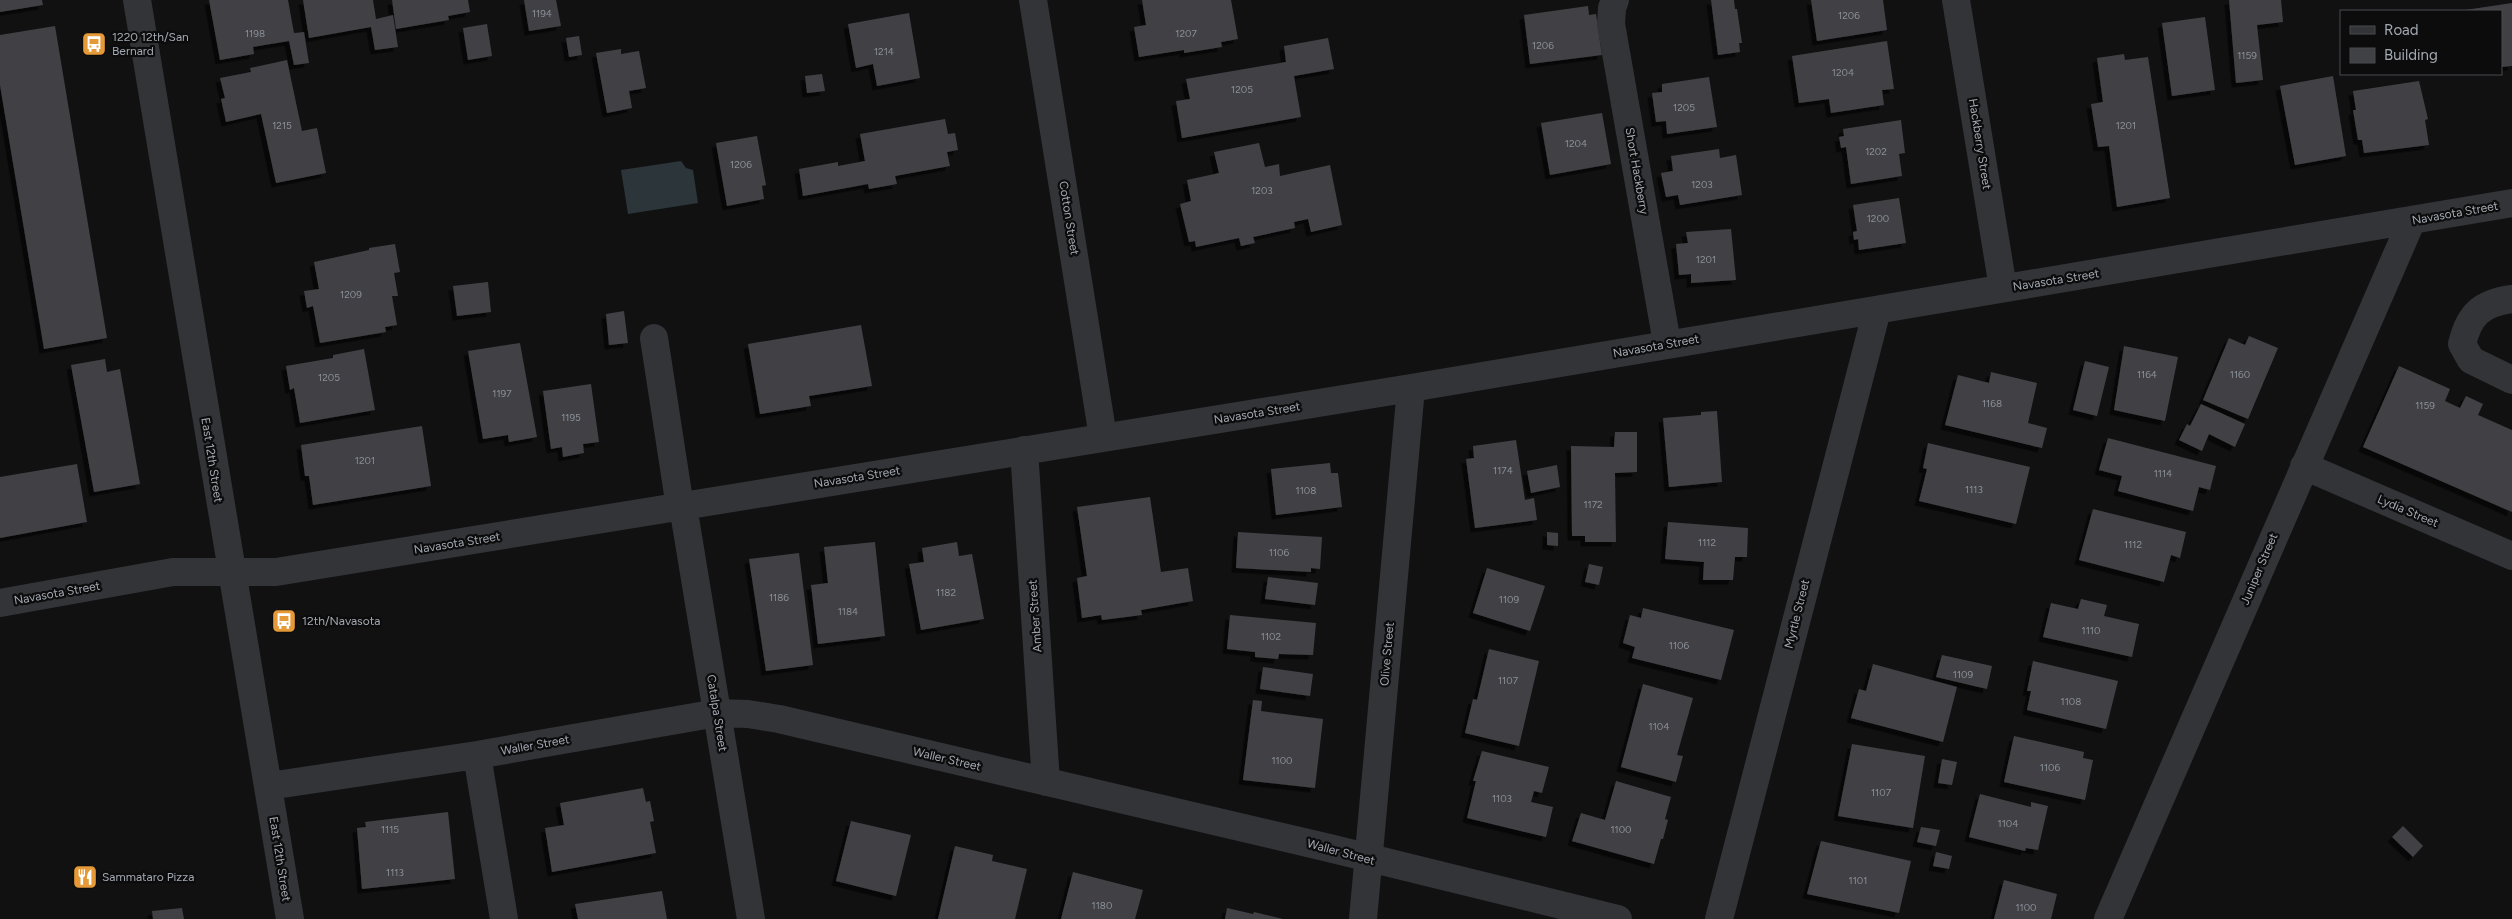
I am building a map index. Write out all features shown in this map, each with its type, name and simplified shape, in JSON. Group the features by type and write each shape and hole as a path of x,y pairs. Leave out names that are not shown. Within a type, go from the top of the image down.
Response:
{"street":[{"name":"East 12th Street","path":"136,0 290,919"},
{"name":"Cotton Street","path":"1033,0 1103,437"},
{"name":"Short Hackberry","path":"1615,0 1612,8 1611,24 1667,344"},
{"name":"Hackberry Street","path":"1956,0 2003,288"},
{"name":"Navasota Street","path":"0,603 173,572 276,572 1411,388 2512,203"},
{"name":"Juniper Street","path":"2108,919 2412,220"},
{"path":"2512,299 2481,308 2467,324 2462,344 2471,360 2512,380"},
{"name":"Myrtle Street","path":"1719,919 1877,310"},
{"name":"Catalpa Street","path":"654,338 751,919"},
{"name":"Olive Street","path":"1362,919 1369,860 1411,388"},
{"name":"Amber Street","path":"1024,450 1046,782"},
{"name":"Lydia Street","path":"2304,466 2512,556"},
{"name":"Waller Street","path":"269,786 477,755 717,713 748,714 778,719 1329,848 1369,860 1618,919"},
{"path":"477,755 504,919"}],"shaded area":[{"path":"681,161 686,168 693,170 698,203 628,214 621,170"}],"building":[{"path":"0,0 42,0 43,5 0,12"},
{"path":"209,0 288,0 294,33 304,32 309,63 294,65 289,41 253,47 254,54 220,60"},
{"path":"303,0 373,0 376,19 393,15 398,47 375,50 371,27 309,38"},
{"path":"392,0 468,0 470,12 448,16 449,20 396,29"},
{"path":"524,0 556,0 561,26 529,31"},
{"path":"1142,0 1231,0 1238,39 1221,42 1222,47 1184,53 1184,50 1139,57 1134,27 1146,25"},
{"path":"1711,0 1734,0 1742,43 1739,43 1740,52 1718,55"},
{"path":"1811,0 1883,0 1887,30 1817,41"},
{"path":"2229,0 2281,0 2283,22 2257,25 2263,80 2236,83"},
{"path":"2512,3 2512,66 2502,67 2502,10 2465,10"},
{"path":"1588,6 1589,15 1596,14 1602,55 1530,64 1524,15"},
{"path":"909,13 920,78 877,86 873,64 856,68 848,24"},
{"path":"2205,17 2215,90 2172,96 2162,23"},
{"path":"487,24 492,56 468,60 463,28"},
{"path":"55,26 107,338 44,349 0,85 0,35"},
{"path":"579,36 582,55 569,57 566,38"},
{"path":"1328,38 1334,69 1294,76 1301,117 1182,138 1176,101 1190,99 1186,79 1286,62 1284,46"},
{"path":"1887,41 1894,89 1882,90 1884,105 1831,113 1829,99 1799,103 1792,56"},
{"path":"621,49 621,54 639,51 646,88 629,91 632,108 607,113 596,53"},
{"path":"2124,54 2125,60 2148,57 2170,198 2117,207 2109,146 2098,147 2091,104 2103,102 2097,58"},
{"path":"287,60 302,131 317,128 326,173 276,183 261,114 226,122 221,99 225,98 220,78 251,72 250,68"},
{"path":"822,74 825,91 807,93 805,76"},
{"path":"2333,76 2346,156 2295,165 2280,86"},
{"path":"1709,77 1717,127 1667,134 1666,121 1656,122 1652,93 1662,92 1662,84"},
{"path":"2419,81 2428,119 2425,120 2429,145 2364,153 2362,140 2358,140 2353,110 2356,110 2353,91"},
{"path":"1602,113 1611,164 1550,175 1541,123"},
{"path":"945,119 948,134 955,133 958,150 947,152 950,166 895,176 897,184 869,189 868,184 803,196 799,169 838,162 838,166 865,161 860,134"},
{"path":"1901,120 1905,153 1899,154 1902,176 1851,184 1846,147 1841,148 1839,137 1844,136 1843,129"},
{"path":"757,136 766,185 762,186 764,199 727,206 716,143"},
{"path":"1259,143 1265,167 1279,164 1280,176 1330,165 1342,225 1311,232 1308,219 1294,222 1295,228 1253,237 1255,243 1241,246 1239,238 1196,247 1195,241 1189,242 1180,204 1191,201 1187,180 1219,173 1214,152"},
{"path":"1719,149 1720,158 1736,155 1742,195 1680,205 1678,195 1666,197 1661,173 1673,171 1671,156"},
{"path":"1899,198 1906,243 1859,250 1858,239 1854,240 1853,232 1857,231 1853,205"},
{"path":"1731,229 1736,280 1691,283 1691,274 1679,275 1676,244 1688,243 1686,232"},
{"path":"395,244 400,272 394,273 398,296 392,296 397,325 385,327 386,332 320,343 313,306 307,308 304,291 319,289 314,262 369,250 369,248"},
{"path":"488,282 491,312 457,316 453,286"},
{"path":"624,311 628,343 609,345 606,314"},
{"path":"861,325 872,386 809,396 811,406 760,414 748,344"},
{"path":"2249,336 2278,348 2248,419 2203,400 2229,338 2245,345"},
{"path":"520,343 537,437 509,442 508,435 483,439 468,351"},
{"path":"2124,346 2178,357 2165,421 2114,410"},
{"path":"364,349 375,410 300,423 294,388 290,390 286,366 333,358 333,355"},
{"path":"105,359 107,372 120,369 140,484 94,492 71,365"},
{"path":"2085,361 2109,367 2097,416 2073,410"},
{"path":"2399,366 2450,389 2445,401 2460,408 2466,396 2483,404 2478,415 2512,430 2512,512 2363,447"},
{"path":"1991,372 2037,383 2028,423 2047,428 2042,448 1945,425 1958,375 1989,383"},
{"path":"591,384 599,442 583,444 584,453 563,457 562,447 551,449 543,391"},
{"path":"2201,404 2245,424 2235,447 2209,434 2202,451 2179,440 2187,424 2190,426"},
{"path":"1717,411 1722,482 1669,487 1663,418 1701,415 1701,412"},
{"path":"422,426 431,486 313,505 309,476 305,476 301,445"},
{"path":"1615,432 1637,432 1637,472 1615,473 1616,542 1585,542 1585,536 1572,536 1571,446 1614,447"},
{"path":"2108,438 2216,466 2210,490 2199,487 2193,511 2118,491 2122,476 2099,470"},
{"path":"1516,440 1525,500 1534,498 1537,520 1475,528 1466,459 1474,458 1473,446"},
{"path":"1928,443 2030,467 2016,524 1919,501 1927,469 1923,468"},
{"path":"1330,463 1331,473 1338,473 1342,507 1276,515 1271,469"},
{"path":"77,464 87,522 0,538 0,477"},
{"path":"1557,465 1560,487 1531,493 1527,471"},
{"path":"1150,497 1161,572 1188,568 1193,601 1141,610 1142,615 1102,620 1101,615 1082,618 1077,578 1087,576 1077,507"},
{"path":"2093,509 2186,532 2180,558 2171,555 2164,582 2079,560"},
{"path":"1668,522 1748,528 1747,557 1735,557 1733,580 1703,580 1704,562 1665,559"},
{"path":"1238,532 1322,537 1320,569 1311,568 1311,572 1236,568"},
{"path":"1547,532 1558,533 1558,546 1547,545"},
{"path":"875,542 885,636 818,644 811,585 828,583 824,547"},
{"path":"957,542 959,556 972,554 984,619 921,630 909,564 924,562 922,548"},
{"path":"799,553 813,665 766,671 749,559"},
{"path":"1589,564 1603,567 1599,585 1585,582"},
{"path":"1487,568 1545,586 1530,631 1473,613"},
{"path":"1268,577 1318,583 1315,605 1265,599"},
{"path":"2081,599 2107,605 2104,616 2139,624 2132,657 2043,637 2051,603 2078,609"},
{"path":"1643,608 1734,630 1721,680 1632,658 1635,647 1623,643 1630,615 1641,618"},
{"path":"1230,615 1316,623 1313,655 1279,654 1278,659 1255,657 1255,652 1227,649"},
{"path":"1489,649 1539,661 1519,746 1465,733 1473,699 1477,700"},
{"path":"1942,655 1992,666 1987,689 1936,677"},
{"path":"2033,661 2118,681 2106,729 2027,710 2031,691 2027,691"},
{"path":"1873,664 1957,687 1943,742 1851,718 1859,689 1866,691"},
{"path":"1263,667 1313,674 1310,696 1260,689"},
{"path":"1643,684 1693,698 1677,755 1683,756 1676,782 1621,767"},
{"path":"1253,700 1262,701 1261,711 1323,719 1315,788 1243,780"},
{"path":"2014,736 2084,752 2083,758 2093,760 2085,800 2004,782"},
{"path":"1852,744 1925,756 1913,828 1838,816"},
{"path":"1482,751 1549,767 1542,793 1534,791 1531,802 1553,807 1546,837 1467,818 1476,781 1473,781"},
{"path":"1942,759 1957,762 1952,785 1938,783"},
{"path":"1616,781 1671,797 1665,819 1668,820 1654,864 1572,841 1581,813 1605,820"},
{"path":"643,788 646,802 650,801 654,821 650,822 656,853 552,872 545,828 564,825 560,803"},
{"path":"1980,794 2031,807 2031,802 2048,806 2038,850 2026,848 2025,851 1969,837"},
{"path":"448,812 455,879 362,889 357,828 366,827 365,822"},
{"path":"851,821 911,835 896,896 836,881"},
{"path":"2403,826 2423,846 2413,857 2392,837"},
{"path":"1921,827 1940,830 1936,846 1917,842"},
{"path":"1821,841 1911,861 1899,913 1807,894"},
{"path":"955,846 993,855 992,861 1027,869 1015,919 938,919"},
{"path":"1936,852 1952,856 1949,869 1933,866"},
{"path":"1073,872 1143,890 1135,919 1061,919"},
{"path":"2004,880 2057,894 2051,919 1994,919"},
{"path":"662,891 667,919 578,919 575,904"},
{"path":"182,908 184,919 153,919 152,911"},
{"path":"1227,908 1253,914 1254,912 1283,919 1225,919"}],"place":[{"name":"1220 12th/San Bernard","path":"94,44"},
{"name":"12th/Navasota","path":"284,621"},
{"name":"Sammataro Pizza","path":"85,877"}]}
